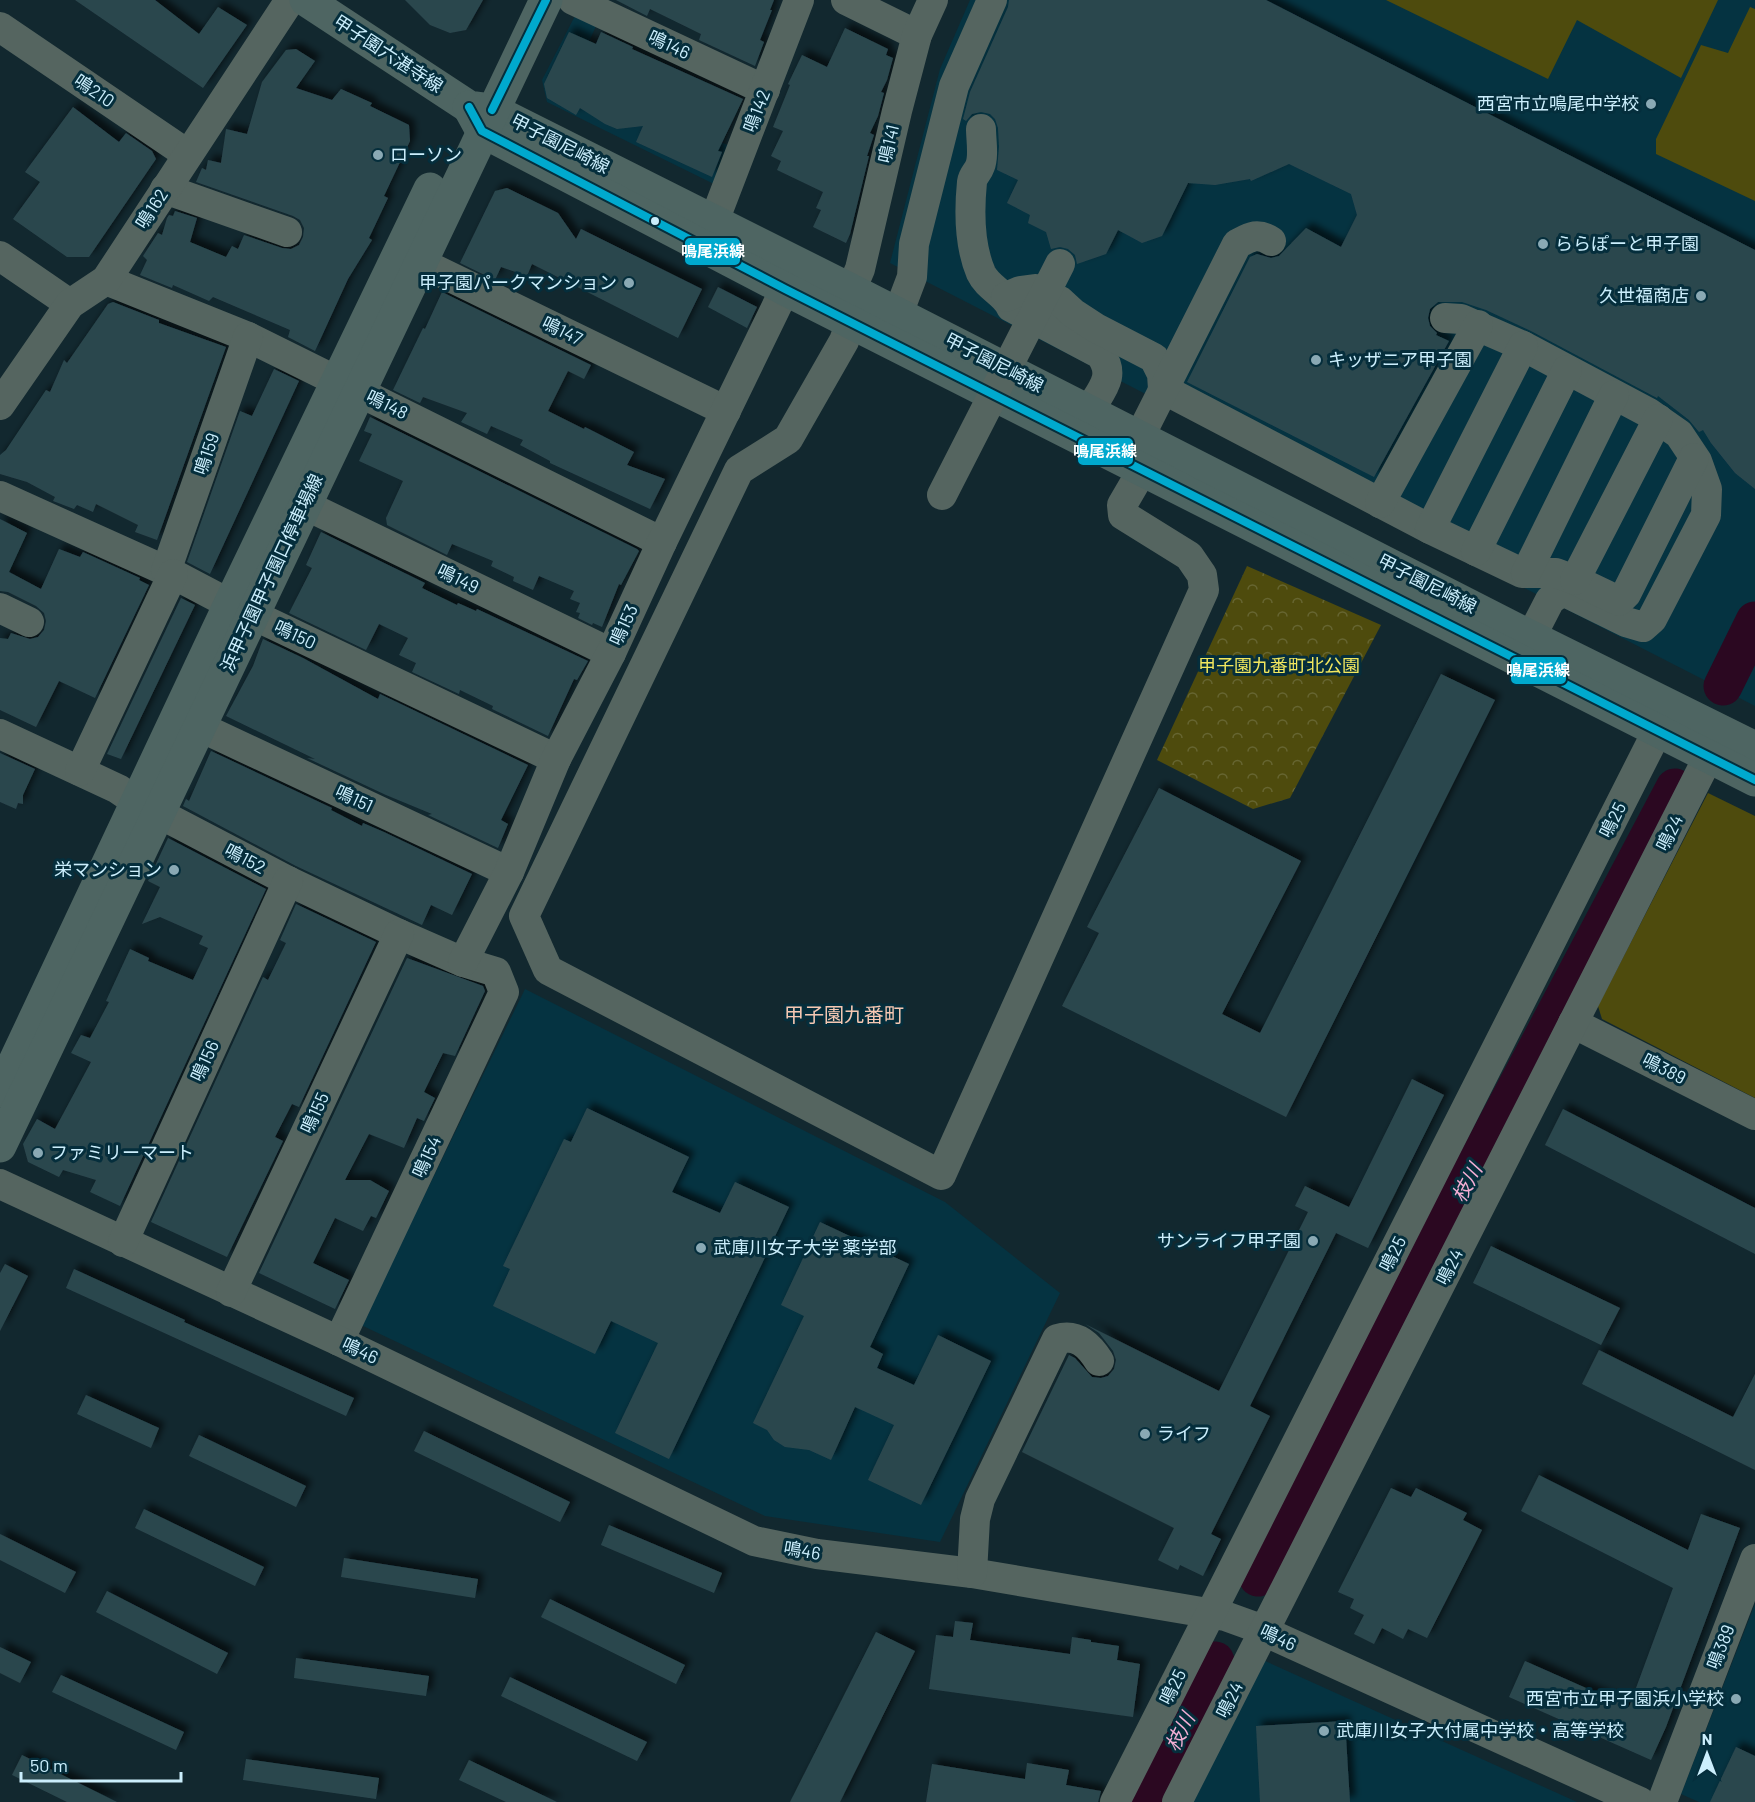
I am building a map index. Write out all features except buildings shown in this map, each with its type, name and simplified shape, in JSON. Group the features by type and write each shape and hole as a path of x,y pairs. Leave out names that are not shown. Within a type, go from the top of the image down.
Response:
{"main road":[{"name":"甲子園六湛寺線","path":"306,0 481,116"},
{"name":"浜甲子園甲子園口停車場線","path":"481,116 522,0"},
{"name":"浜甲子園甲子園口停車場線","path":"0,1146 148,807 348,385 481,116 546,0"},
{"name":"甲子園尼崎線","path":"481,116 714,221 1089,411 1141,453 1715,743 1755,780"},
{"name":"甲子園尼崎線","path":"481,116 785,289 851,322 1141,453 1531,637 1665,717"},
{"name":"浜甲子園甲子園口停車場線","path":"0,1092 148,807 198,726 242,609 305,505 348,385"},
{"name":"甲子園尼崎線","path":"1715,743 1755,748"}],"street":[{"name":"鳴162","path":"0,405 70,304 106,279 290,0"},
{"name":"鳴146","path":"573,0 765,90"},
{"name":"鳴142","path":"714,221 799,0"},
{"path":"846,0 917,35"},
{"name":"鳴141","path":"851,290 860,269 917,35 933,0"},
{"path":"898,314 912,277 914,243 954,86 992,0"},
{"name":"鳴210","path":"0,27 187,154"},
{"path":"973,124 964,165 972,179 971,235 974,255 982,277 1006,297 1011,307 1100,354 1108,364 1108,376 1089,411"},
{"path":"165,189 287,232"},
{"path":"851,322 844,341 788,439 739,470 524,916 548,970 941,1175 1204,590 1202,574 1189,556 1123,515 1122,505 1163,389 1237,244 1252,235 1263,235 1271,241"},
{"path":"0,256 70,304"},
{"name":"鳴147","path":"410,257 726,411"},
{"path":"942,495 1060,264"},
{"name":"鳴148","path":"106,279 248,336 662,542"},
{"name":"鳴153","path":"463,962 509,872 556,759 611,653 662,542 785,289"},
{"path":"1006,297 1020,291 1035,289 1060,301 1073,313 1096,328 1154,358 1162,374 1163,389"},
{"path":"1446,329 1461,319 1478,326 1523,346 1658,419 1679,434 1694,458 1707,489 1706,515 1652,619 1643,627 1626,622 1563,591 1550,600 1531,637"},
{"path":"1380,503 1478,326"},
{"name":"鳴159","path":"80,771 169,573 248,336"},
{"path":"1430,529 1523,346"},
{"path":"1476,551 1567,370"},
{"path":"1163,389 1430,529 1522,573 1556,573 1619,601 1626,594 1694,458"},
{"path":"1526,573 1614,395"},
{"path":"1575,580 1658,419"},
{"name":"鳴150","path":"0,496 169,573 556,759"},
{"name":"鳴149","path":"305,505 611,653"},
{"path":"0,608 29,622"},
{"name":"鳴25","path":"1115,1802 1665,717"},
{"name":"鳴151","path":"198,726 509,872"},
{"name":"鳴152","path":"0,734 118,789 288,881 399,934 463,962 496,972"},
{"name":"鳴24","path":"1177,1802 1715,743"},
{"name":"鳴156","path":"123,1242 288,881"},
{"name":"鳴155","path":"231,1292 399,934"},
{"name":"鳴154","path":"339,1341 504,992 496,972"},
{"name":"鳴389","path":"1574,1023 1755,1115"},
{"name":"鳴46","path":"0,1184 339,1341 754,1541 817,1554 972,1573 1211,1613 1233,1619 1640,1802"},
{"path":"972,1573 975,1519 980,1499 1057,1339 1070,1336 1077,1339 1090,1347 1099,1361"},
{"name":"鳴389","path":"1662,1802 1755,1559"}],"shaded area":[{"path":"970,0 1755,0 1755,706 890,263 940,69"},
{"path":"577,12 598,21 578,68 729,146 714,184 547,102 542,80"},
{"name":"武庫川女子大学 薬学部","path":"525,989 945,1202 1060,1293 940,1542 765,1516 361,1325"},
{"name":"西宮市立甲子園浜小学校","path":"1755,1604 1755,1802 1699,1802 1681,1794"},
{"name":"武庫川女子大付属中学校・高等学校","path":"1263,1660 1577,1802 1192,1802"}],"green space":[{"path":"1386,0 1718,0 1681,78 1577,20 1548,79"},
{"path":"1750,7 1755,9 1755,201 1656,154 1656,139 1701,45 1728,53"},
{"name":"甲子園九番町北公園","path":"1247,566 1381,625 1290,798 1253,809 1157,760"},
{"path":"1708,793 1755,816 1755,1098 1602,1019 1598,1006"}],"waterway":[{"name":"枝川","path":"1723,686 1755,621"},
{"name":"枝川","path":"1258,1577 1675,788"},
{"name":"枝川","path":"1144,1802 1215,1661"}],"transit line":[{"name":"鳴尾浜線","path":"492,110 546,0"},
{"name":"鳴尾浜線","path":"469,107 482,131 785,289 1755,780"}],"place":[{"name":"西宮市立鳴尾中学校","path":"1651,104"},
{"name":"ローソン","path":"378,155"},
{"name":"ららぽーと甲子園","path":"1543,244"},
{"name":"甲子園パークマンション","path":"629,283"},
{"name":"久世福商店","path":"1701,296"},
{"name":"キッザニア甲子園","path":"1316,360"},
{"name":"栄マンション","path":"174,870"},
{"name":"ファミリーマート","path":"38,1153"},
{"name":"サンライフ甲子園","path":"1313,1241"},
{"name":"武庫川女子大学 薬学部","path":"701,1248"},
{"name":"ライフ","path":"1145,1434"},
{"name":"西宮市立甲子園浜小学校","path":"1736,1699"},
{"name":"武庫川女子大付属中学校・高等学校","path":"1324,1731"}],"district":[{"name":"甲子園九番町","path":"844,1015"}]}
